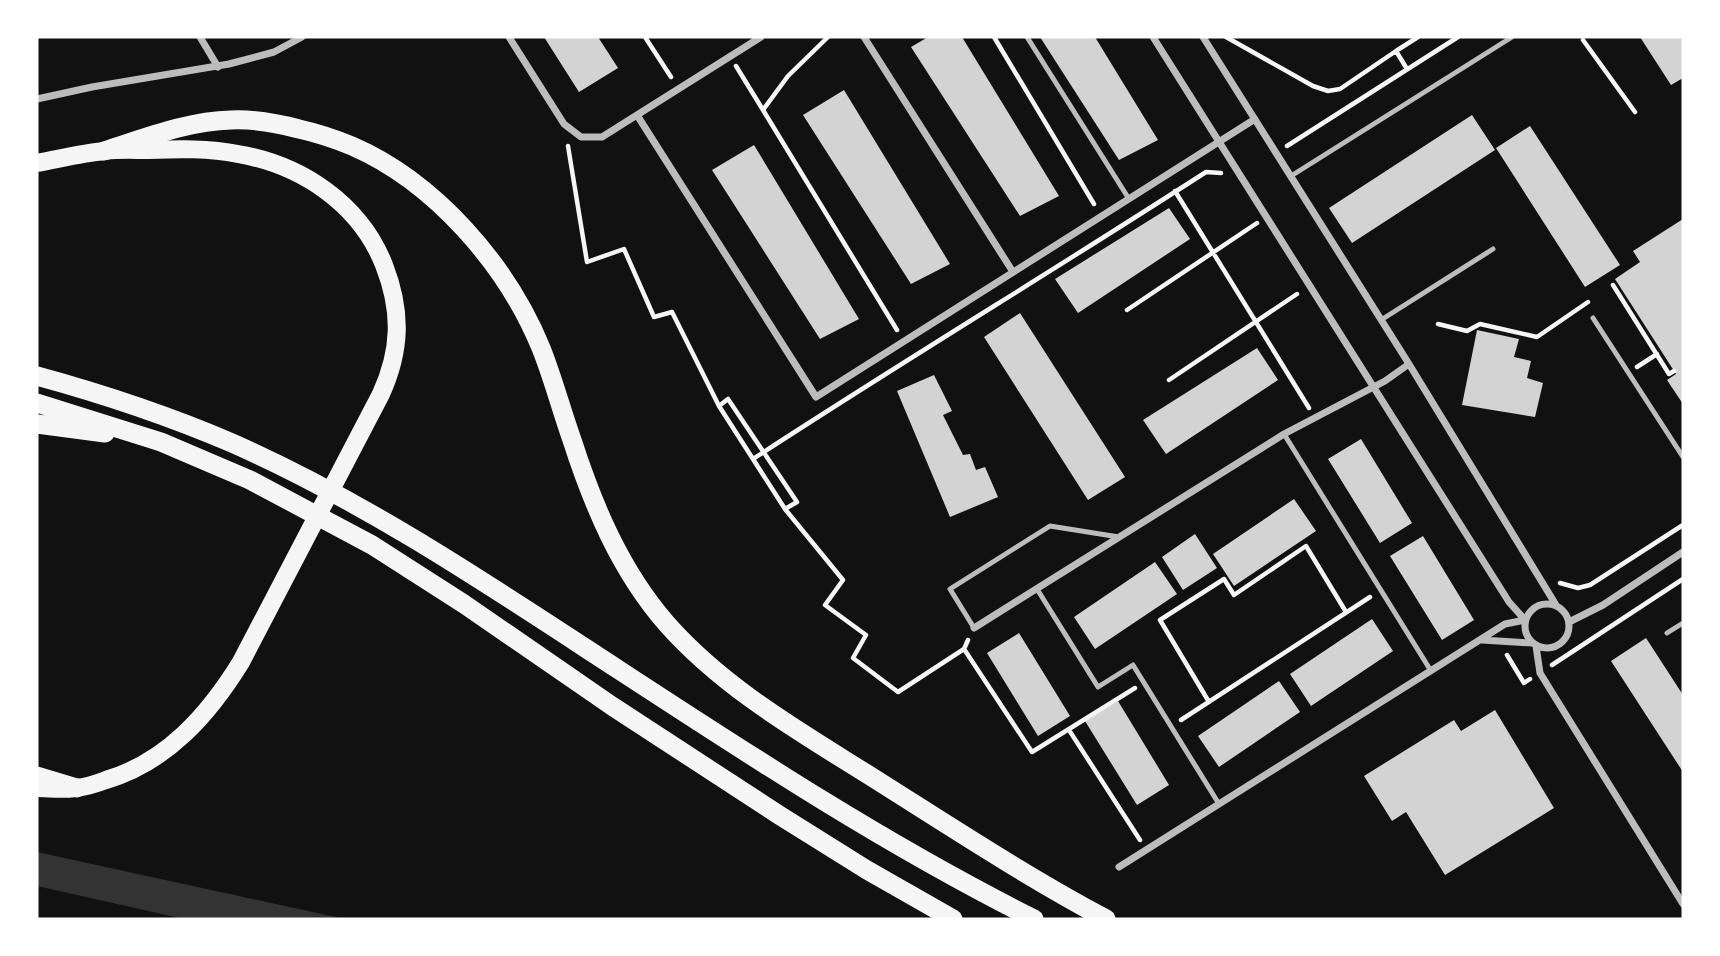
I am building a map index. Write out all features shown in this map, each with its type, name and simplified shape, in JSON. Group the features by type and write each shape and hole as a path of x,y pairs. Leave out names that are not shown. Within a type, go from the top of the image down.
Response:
{"highway":[{"path":"104,151 205,122 262,121 307,131 352,146 380,160 416,184 470,235 520,305 539,343 584,475 619,555 639,588 671,629 718,674 786,722 1021,870 1105,919"},
{"path":"37,376 213,435 366,511 433,550 827,804 1034,919"},
{"path":"37,404 160,442 250,480 372,545 779,815 953,919"},
{"path":"37,424 160,442"},
{"path":"37,776 77,788"}],"main road":[{"path":"37,163 104,151 210,150 240,154 284,167 317,183 356,217 372,241 387,272 396,307 398,330 389,376 355,446 241,662 204,716 147,763 111,779 77,788 37,788"}],"street":[{"path":"200,37 218,66"},
{"path":"37,99 218,66 274,51 302,37"},
{"path":"509,37 564,124 581,137 602,137 761,37"},
{"path":"864,37 1013,272"},
{"path":"1153,37 1509,602 1525,620 1526,634 1534,645 1540,673 1683,904"},
{"path":"1203,37 1409,364 1556,606 1567,615 1569,622 1570,629 1563,642 1550,649 1481,640"},
{"path":"637,115 816,397 1255,119"},
{"path":"974,628 1284,434 1385,380 1409,364"},
{"path":"1569,622 1602,605 1683,552"},
{"path":"1119,867 1505,624 1525,620 1535,607 1549,604 1556,606"}],"lane":[{"path":"1027,37 1129,199"},
{"path":"1291,176 1512,37"},
{"path":"1381,320 1493,249"},
{"path":"1593,318 1683,457"},
{"path":"1284,434 1431,671"},
{"path":"974,628 950,589 1050,526 1119,537"},
{"path":"1037,589 1098,687 1133,665 1219,804"},
{"path":"1667,633 1683,623"}],"path":[{"path":"645,37 678,89"},
{"path":"762,110 788,76 828,37"},
{"path":"994,37 1101,217"},
{"path":"1226,37 1313,86 1328,91 1340,89 1418,37"},
{"path":"1283,148 1458,37"},
{"path":"1583,40 1635,112"},
{"path":"1396,51 1407,69"},
{"path":"730,56 904,341"},
{"path":"564,124 587,262 624,249 654,317 672,312 719,406 785,509 843,580 825,605 866,635 853,658 898,692 964,649 974,628"},
{"path":"753,459 1206,172 1222,174"},
{"path":"1175,191 1315,418"},
{"path":"1127,310 1266,217"},
{"path":"1613,285 1669,374 1674,371"},
{"path":"1169,380 1310,286"},
{"path":"1438,324 1467,331 1480,324 1537,337 1588,302"},
{"path":"1629,372 1657,354"},
{"path":"719,406 728,399 797,502 785,509"},
{"path":"1565,584 1578,588 1590,585 1683,524"},
{"path":"1209,702 1160,620 1224,579 1234,595 1306,546 1346,612"},
{"path":"1507,657 1524,683 1683,579"},
{"path":"1171,727 1381,590"},
{"path":"964,649 1032,752 1144,683"},
{"path":"1069,729 1146,850"}],"shaded area":[{"path":"37,852 345,919 184,919 37,886"}],"building":[{"path":"544,37 598,37 618,68 579,92"},
{"path":"928,37 962,37 1059,196 1020,216 911,47"},
{"path":"1040,37 1095,37 1158,140 1119,160"},
{"path":"1640,37 1683,37 1683,78 1671,85"},
{"path":"844,90 950,264 911,284 803,115"},
{"path":"1472,115 1495,150 1352,243 1329,208"},
{"path":"1530,126 1620,265 1585,287 1496,148"},
{"path":"754,145 859,319 820,339 712,170"},
{"path":"1169,208 1190,239 1078,313 1055,279"},
{"path":"1683,219 1683,404 1667,380 1676,374 1615,279 1640,262 1633,251"},
{"path":"1020,313 1125,477 1088,500 984,337"},
{"path":"1477,330 1519,339 1514,357 1531,361 1527,378 1543,383 1535,417 1462,405"},
{"path":"1257,348 1278,380 1166,454 1143,420"},
{"path":"934,375 952,411 943,415 963,455 970,454 976,470 985,467 998,497 950,517 897,391"},
{"path":"1361,439 1412,523 1380,543 1328,459"},
{"path":"1294,499 1316,531 1234,586 1213,554"},
{"path":"1195,534 1217,568 1183,590 1162,557"},
{"path":"1423,536 1474,620 1442,640 1390,556"},
{"path":"1155,562 1177,594 1095,649 1074,617"},
{"path":"1372,619 1393,651 1311,706 1290,674"},
{"path":"1019,633 1070,716 1038,736 987,653"},
{"path":"1646,638 1683,695 1683,772 1611,661"},
{"path":"1279,681 1300,712 1219,767 1198,736"},
{"path":"1118,701 1169,785 1137,805 1085,721"},
{"path":"1495,710 1554,808 1445,875 1406,812 1392,821 1364,776 1454,720 1461,731"}]}
